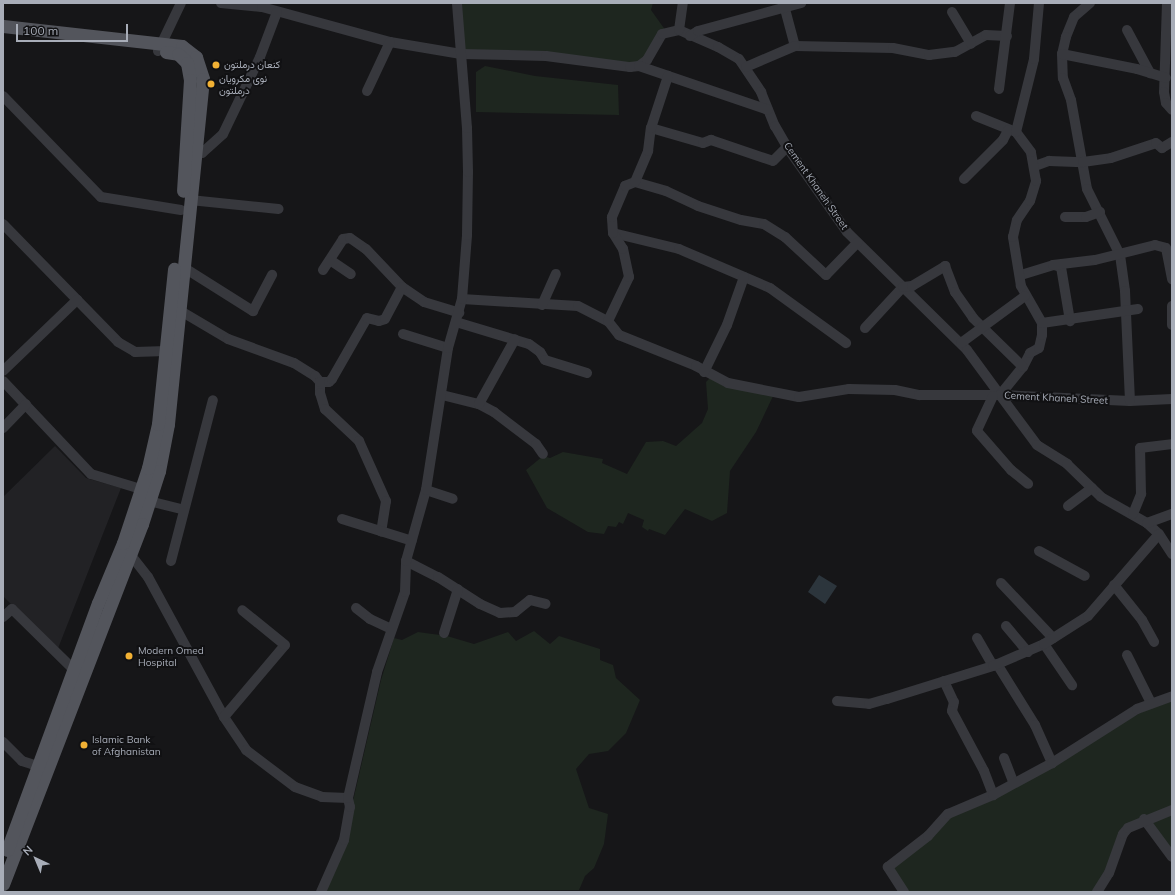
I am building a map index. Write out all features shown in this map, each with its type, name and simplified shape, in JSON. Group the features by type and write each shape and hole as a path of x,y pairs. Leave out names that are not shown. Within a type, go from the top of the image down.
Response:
{"main road":[{"path":"3,26 160,46 178,54 187,62 190,80 183,267 166,351 158,424 141,489 75,671 3,884"},
{"path":"3,32 160,46 182,46 196,57 201,67 203,79 198,150 185,205 175,310 168,424 159,471 130,554 3,861"}],"street":[{"path":"221,3 263,5 277,12 390,42 462,54 546,56 630,67 640,66 768,110"},
{"path":"321,892 344,840 350,807 348,798 377,672 406,592 406,561 426,490 442,395 448,348 462,299 467,236 468,172 462,54 457,3"},
{"path":"640,66 646,60 662,34 679,30 683,3"},
{"path":"690,36 698,31 801,3"},
{"path":"998,88 1007,36 1010,3"},
{"path":"964,179 1012,131 1034,59 1039,3"},
{"path":"1090,3 1074,17 1062,54 1063,78 1071,100 1087,189 1100,212 1120,255 1125,291 1124,310 1127,331 1130,401"},
{"path":"1167,3 1166,103 1172,110"},
{"path":"160,46 184,4"},
{"path":"785,8 795,46"},
{"path":"198,150 202,153 223,134 260,57 277,12"},
{"path":"952,12 971,44"},
{"name":"Cement Khaneh Street","path":"679,30 718,47 739,59 746,67 787,147 823,200 857,243 961,344 997,396 1130,401 1172,399"},
{"path":"1127,30 1150,74"},
{"path":"746,67 795,46 892,48 929,55 955,52 986,35 1007,36"},
{"path":"367,91 390,42"},
{"path":"1062,54 1166,78"},
{"path":"635,182 648,151 651,128 668,76"},
{"path":"3,96 101,198 185,205 280,209"},
{"path":"976,116 1012,131 1031,152 1035,166 1036,181 1030,201 1017,220 1013,237 1021,275 1021,286 1025,296 1042,323 1039,348 1030,353 1023,367 997,396 977,432 1011,470 1028,484"},
{"path":"651,128 703,143 711,140 773,161 787,147"},
{"path":"1035,166 1049,161 1083,162 1111,158 1156,143 1162,148 1172,142"},
{"path":"608,322 629,277 623,249 613,233 612,217 625,186 635,182 666,191 705,208 764,224 785,237 826,275 857,243"},
{"path":"1065,217 1086,217 1100,212"},
{"path":"3,224 118,342 135,352 166,351"},
{"path":"613,233 680,249 770,288 846,343"},
{"path":"323,270 343,239 350,238 366,249 402,287 424,302 457,317 515,339 540,352 545,360 587,373"},
{"path":"1021,275 1053,265 1120,255 1155,245 1166,248 1172,279"},
{"path":"330,260 351,274"},
{"path":"1053,265 1061,267 1070,321"},
{"path":"866,328 903,287 912,286 945,266 955,292 973,318 1023,367"},
{"path":"183,267 253,311 272,275"},
{"path":"542,305 556,274"},
{"path":"704,372 727,325 744,278"},
{"path":"320,382 332,379 367,318 379,321 385,319 402,287"},
{"path":"961,344 1025,296"},
{"path":"462,299 578,306 608,322 619,335 696,366 704,372 728,383 799,397 849,389 895,390 919,395 997,396"},
{"path":"3,371 77,300"},
{"path":"1172,306 1172,325"},
{"path":"1042,323 1070,321 1124,310 1138,309"},
{"path":"175,310 228,339 294,363 320,382"},
{"path":"403,334 448,348"},
{"path":"479,404 515,339"},
{"path":"3,381 91,474 141,489"},
{"path":"320,382 320,393 326,409 359,441 386,502 381,532"},
{"path":"442,395 479,404 494,412 536,444 543,454"},
{"path":"997,396 1037,445 1067,464 1101,497 1146,523 1158,534 1172,554"},
{"path":"171,561 213,400"},
{"path":"3,428 26,404"},
{"path":"1132,514 1141,494 1140,448 1172,444"},
{"path":"1068,506 1092,488"},
{"path":"426,490 453,499"},
{"path":"150,498 153,502 184,510"},
{"path":"1146,523 1172,514"},
{"path":"342,519 412,541"},
{"path":"837,701 869,704 995,665 1044,644 1088,616 1158,534"},
{"path":"1039,551 1085,576"},
{"path":"130,554 148,577 224,717 246,750 294,786 322,797 348,798"},
{"path":"406,561 458,589 480,604 500,613 515,612 530,600 546,604"},
{"path":"1001,583 1053,638"},
{"path":"1114,585 1142,620 1154,642"},
{"path":"444,633 458,589"},
{"path":"356,608 370,619 391,630"},
{"path":"3,617 12,609 75,671"},
{"path":"224,717 285,645 242,610"},
{"path":"1006,626 1028,652"},
{"path":"977,638 1034,725 1052,763"},
{"path":"1044,644 1072,685"},
{"path":"1127,655 1151,703"},
{"path":"944,681 954,702 952,711 984,771 993,795"},
{"path":"904,892 888,867 928,836 948,814 993,795 1013,782 1052,763 1137,709 1172,696"},
{"path":"3,742 22,761 42,768"},
{"path":"1004,758 1013,782"},
{"path":"1097,892 1109,873 1123,834 1144,819 1156,818 1172,810"},
{"path":"1144,819 1172,857"}],"shaded area":[{"path":"457,3 653,3 651,10 666,31 639,66 461,54"},
{"path":"485,66 535,76 618,85 619,115 476,112 476,72"},
{"path":"712,376 775,392 756,432 730,471 727,513 712,521 685,509 665,535 649,529 648,531 642,527 644,520 628,513 623,524 619,522 616,527 608,526 604,534 588,532 547,508 526,470 543,456 550,458 563,452 603,459 602,463 627,474 646,442 663,441 676,446 702,423 708,409 706,382"},
{"path":"55,446 86,478 121,488 57,651 3,596 3,497"},
{"path":"819,575 837,586 825,604 808,592"},
{"path":"534,631 550,644 559,636 600,649 600,660 613,665 616,678 640,700 626,733 608,751 589,754 576,769 589,808 608,814 604,844 594,868 585,876 579,890 326,892 353,801 381,680 394,638 402,640 418,632 447,636 474,644 508,632 516,641"},
{"path":"1172,696 1172,857 1144,819 1133,825 1097,892 904,892 888,867 942,819"}],"place":[{"name":"کنعان درملتون","path":"216,65"},
{"name":"نوی مکرویان درملتون","path":"211,84"},
{"name":"Modern Omed Hospital","path":"129,656"},
{"name":"Islamic Bank of Afghanistan","path":"84,745"}]}
